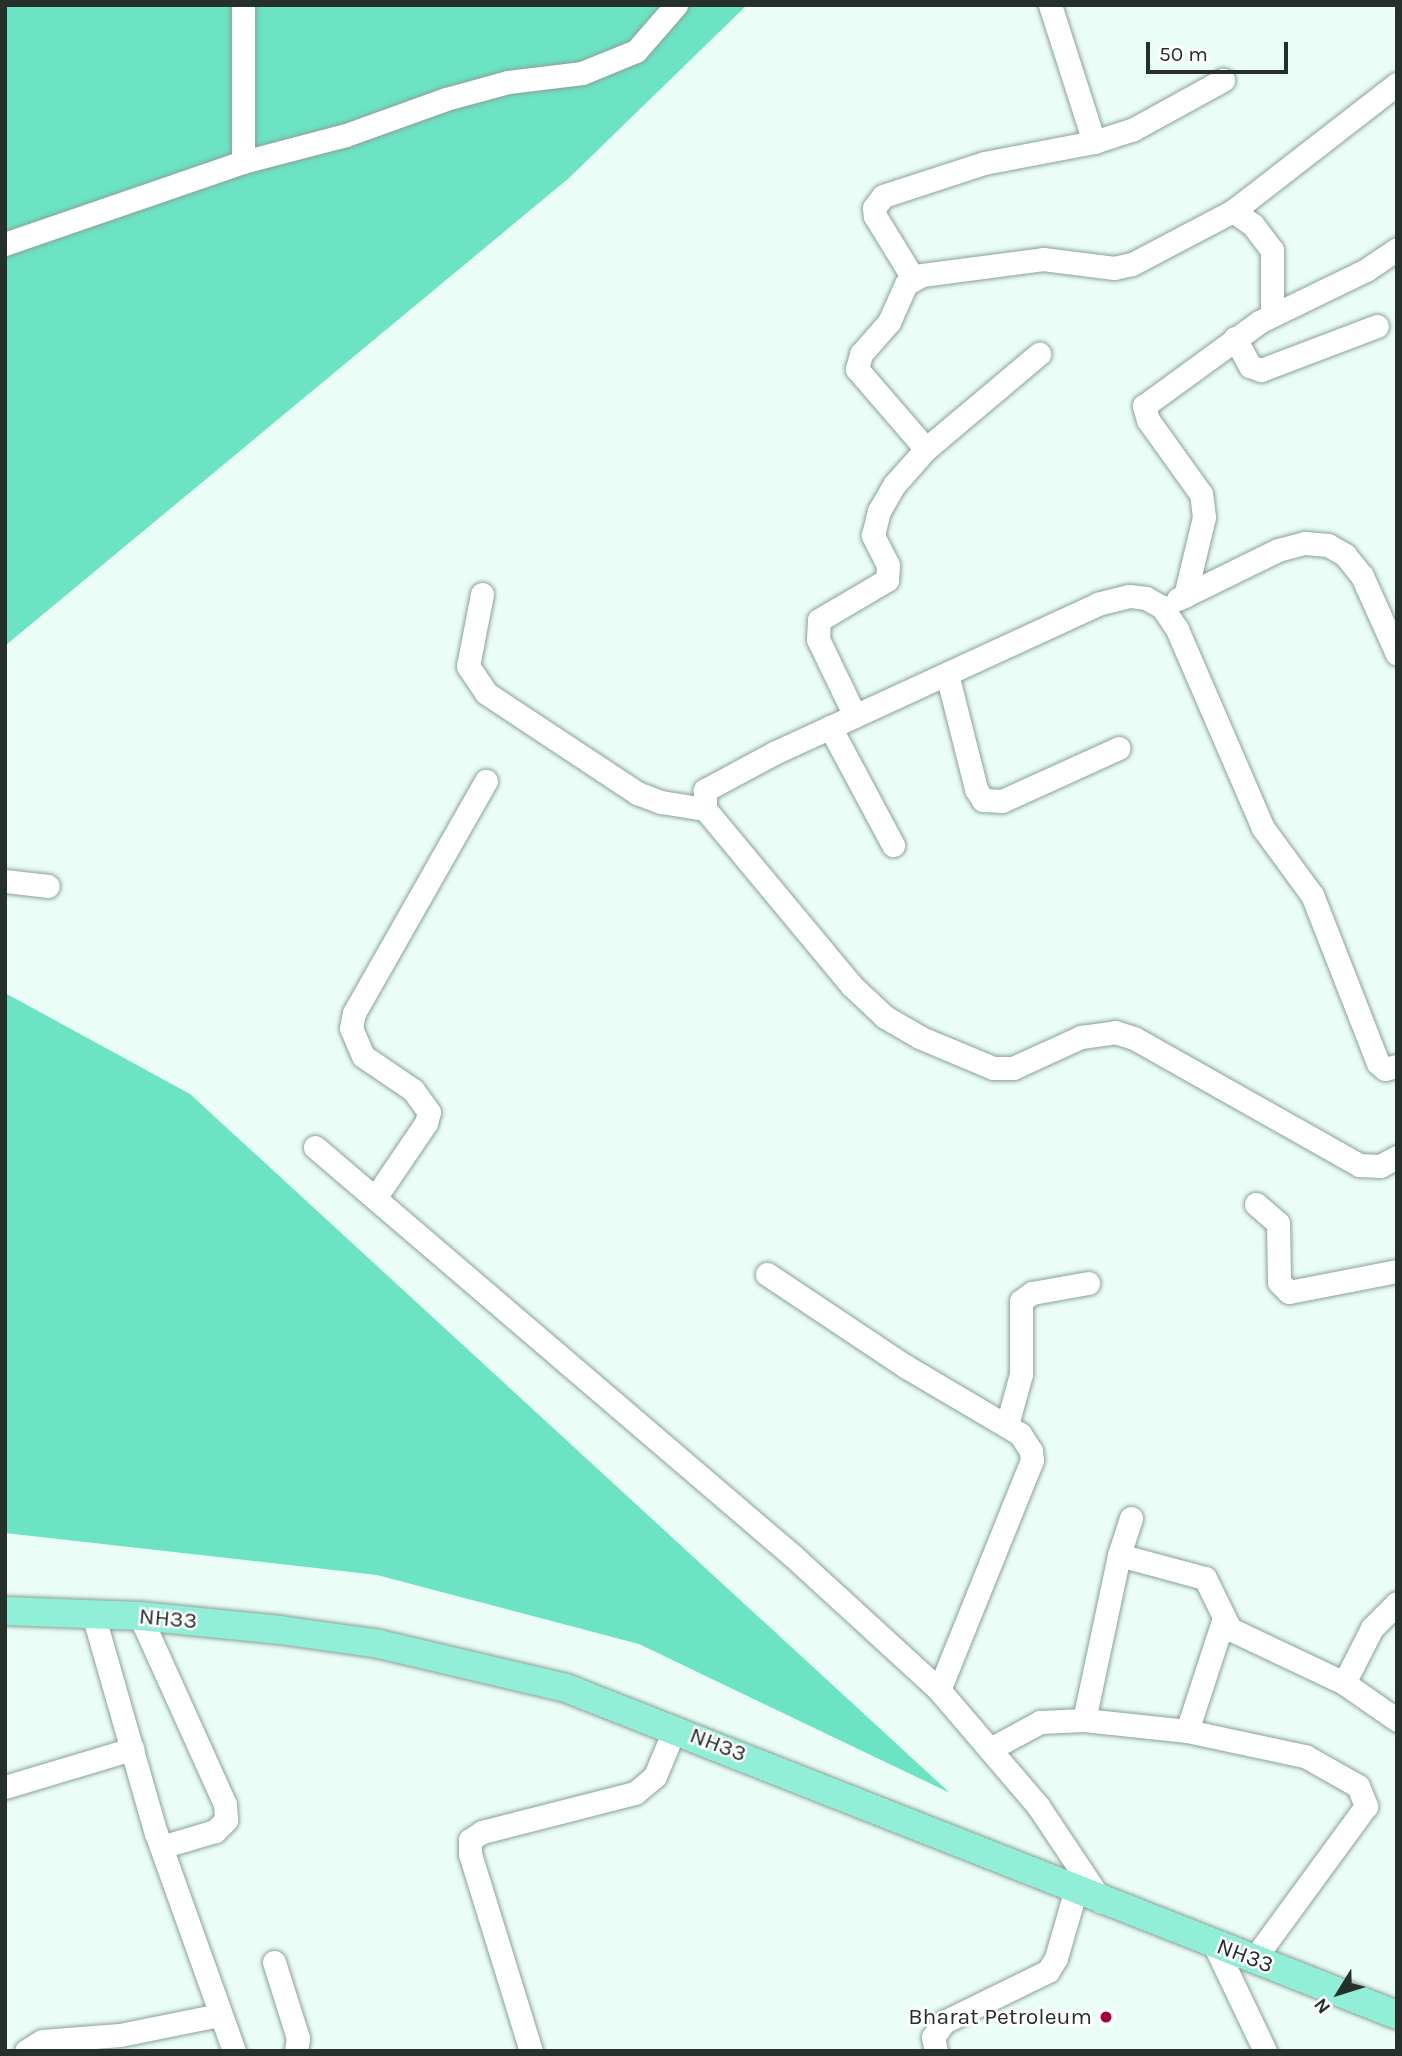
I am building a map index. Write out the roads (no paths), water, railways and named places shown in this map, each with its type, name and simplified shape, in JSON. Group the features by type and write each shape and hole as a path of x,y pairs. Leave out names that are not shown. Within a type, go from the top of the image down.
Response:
{"main road":[{"name":"NH33","path":"5,1611 140,1616 379,1644 566,1688 675,1728 1075,1892 1397,2015"}],"street":[{"path":"243,5 243,162"},
{"path":"5,244 243,162 346,135 508,82 582,73 636,51 676,5"},
{"path":"1051,5 1094,142"},
{"path":"913,278 876,216 874,208 883,196 984,163 1094,142 1156,119 1223,80"},
{"path":"926,449 857,369 861,354 889,322 901,291 913,278 1043,258 1114,268 1132,264 1233,211 1397,84"},
{"path":"1233,211 1253,225 1272,250 1272,315"},
{"path":"1185,596 1204,517 1201,494 1148,420 1144,406 1235,338 1272,315 1366,270 1397,249"},
{"path":"1235,338 1250,366 1261,370 1377,326"},
{"path":"855,716 817,629 827,614 887,580 890,573 873,535 874,524 894,485 926,449 1039,354"},
{"path":"1162,607 1278,550 1305,543 1328,545 1345,555 1362,576 1397,654"},
{"path":"482,594 468,666 486,692 637,793 661,803 705,809"},
{"path":"1397,1066 1385,1069 1378,1063 1312,895 1263,828 1177,629 1162,607 1146,598 1129,596 1098,604 713,783 702,799 705,809 851,985 886,1017 919,1037 993,1068 1013,1068 1081,1037 1115,1032 1134,1038 1359,1165 1380,1166 1397,1157"},
{"path":"947,674 976,789 983,800 1002,801 1119,748"},
{"path":"830,727 893,845"},
{"path":"375,1198 426,1123 429,1112 413,1090 363,1056 351,1028 354,1013 486,781"},
{"path":"5,881 48,886"},
{"path":"315,1147 793,1556 939,1690 992,1748 1038,1806 1102,1902"},
{"path":"1256,1204 1278,1223 1279,1282 1289,1293 1397,1271"},
{"path":"767,1274 905,1366 1007,1425 1027,1442 1032,1460 939,1690"},
{"path":"1007,1425 1021,1374 1021,1301 1032,1293 1087,1283"},
{"path":"1084,1720 1118,1555 1131,1518"},
{"path":"1118,1555 1205,1578 1224,1618 1239,1636 1344,1683 1397,1720"},
{"path":"1344,1683 1372,1628 1397,1603"},
{"path":"93,1614 161,1847 234,2051"},
{"path":"140,1616 219,1792 226,1819 215,1831 161,1847"},
{"path":"1187,1731 1224,1618"},
{"path":"992,1748 1040,1723 1084,1720 1187,1731 1305,1756 1342,1773 1366,1797 1360,1814 1254,1959"},
{"path":"531,2051 470,1854 470,1840 482,1832 635,1793 655,1776 675,1728"},
{"path":"5,1787 132,1749"},
{"path":"936,2051 933,2037 944,2022 1048,1971 1056,1958 1075,1892"},
{"path":"1214,1944 1265,2051"},
{"path":"274,1962 298,2038 297,2050"},
{"path":"26,2051 42,2041 120,2035 219,2015"}],"place":[{"name":"Bharat Petroleum","path":"1106,2017"}]}
